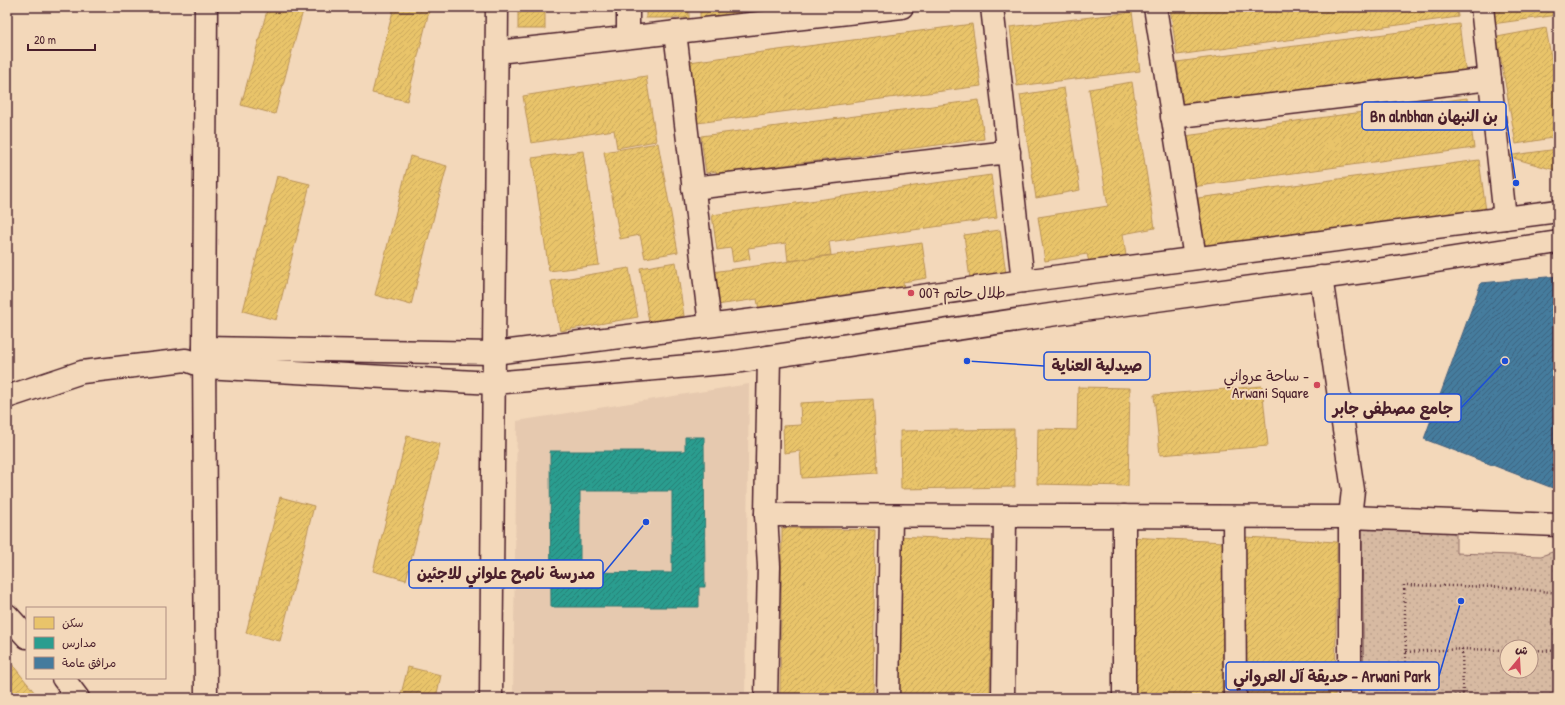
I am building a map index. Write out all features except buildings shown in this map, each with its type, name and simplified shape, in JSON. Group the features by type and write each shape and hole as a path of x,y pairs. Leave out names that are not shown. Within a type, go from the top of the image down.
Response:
{"street":[{"path":"206,7 198,358 206,698"},
{"path":"491,698 497,7"},
{"path":"628,7 628,37"},
{"path":"497,52 675,32 757,15 902,7"},
{"path":"992,7 1023,281"},
{"path":"1155,7 1195,258"},
{"path":"1482,7 1505,218"},
{"path":"675,32 710,325"},
{"path":"1172,117 1490,79"},
{"path":"694,188 1009,152"},
{"path":"7,397 82,372 198,358 494,352 786,316 1023,281 1558,211"},
{"path":"198,358 493,383 735,362 1090,309 1558,242"},
{"path":"1321,277 1353,490 1350,517 1350,698"},
{"path":"766,698 769,566 766,515 769,357"},
{"path":"766,515 1350,517 1558,525"},
{"path":"888,698 891,516"},
{"path":"1003,698 1005,516"},
{"path":"1124,516 1124,698"},
{"path":"1234,517 1235,698"},
{"path":"7,615 26,637"},
{"path":"64,679 78,698"}],"path":[{"path":"1405,698 1406,652 1404,585 1504,587 1558,593"},
{"path":"1406,652 1462,649 1499,650"},
{"path":"1462,649 1463,694"},
{"path":"1539,650 1558,651"},
{"path":"1447,698 1463,694 1470,698"}],"shaded area":[{"path":"749,384 745,698 513,698 517,421"},
{"path":"1362,528 1456,528 1456,553 1541,556 1558,550 1558,698 1364,698"}],"place":[{"name":"Bn alnbhan بن النبهان","path":"1516,183"},
{"name":"طلال حاتم 007","path":"911,293"},
{"name":"صيدلية العناية","path":"967,361"},
{"name":"جامع مصطفى جابر","path":"1505,361"},
{"name":"ساحة عرواني - Arwani Square","path":"1317,385"},
{"name":"مدرسة ناصح علواني للاجئين","path":"646,522"},
{"name":"حديقة آل العرواني - Arwani Park","path":"1461,601"}]}
